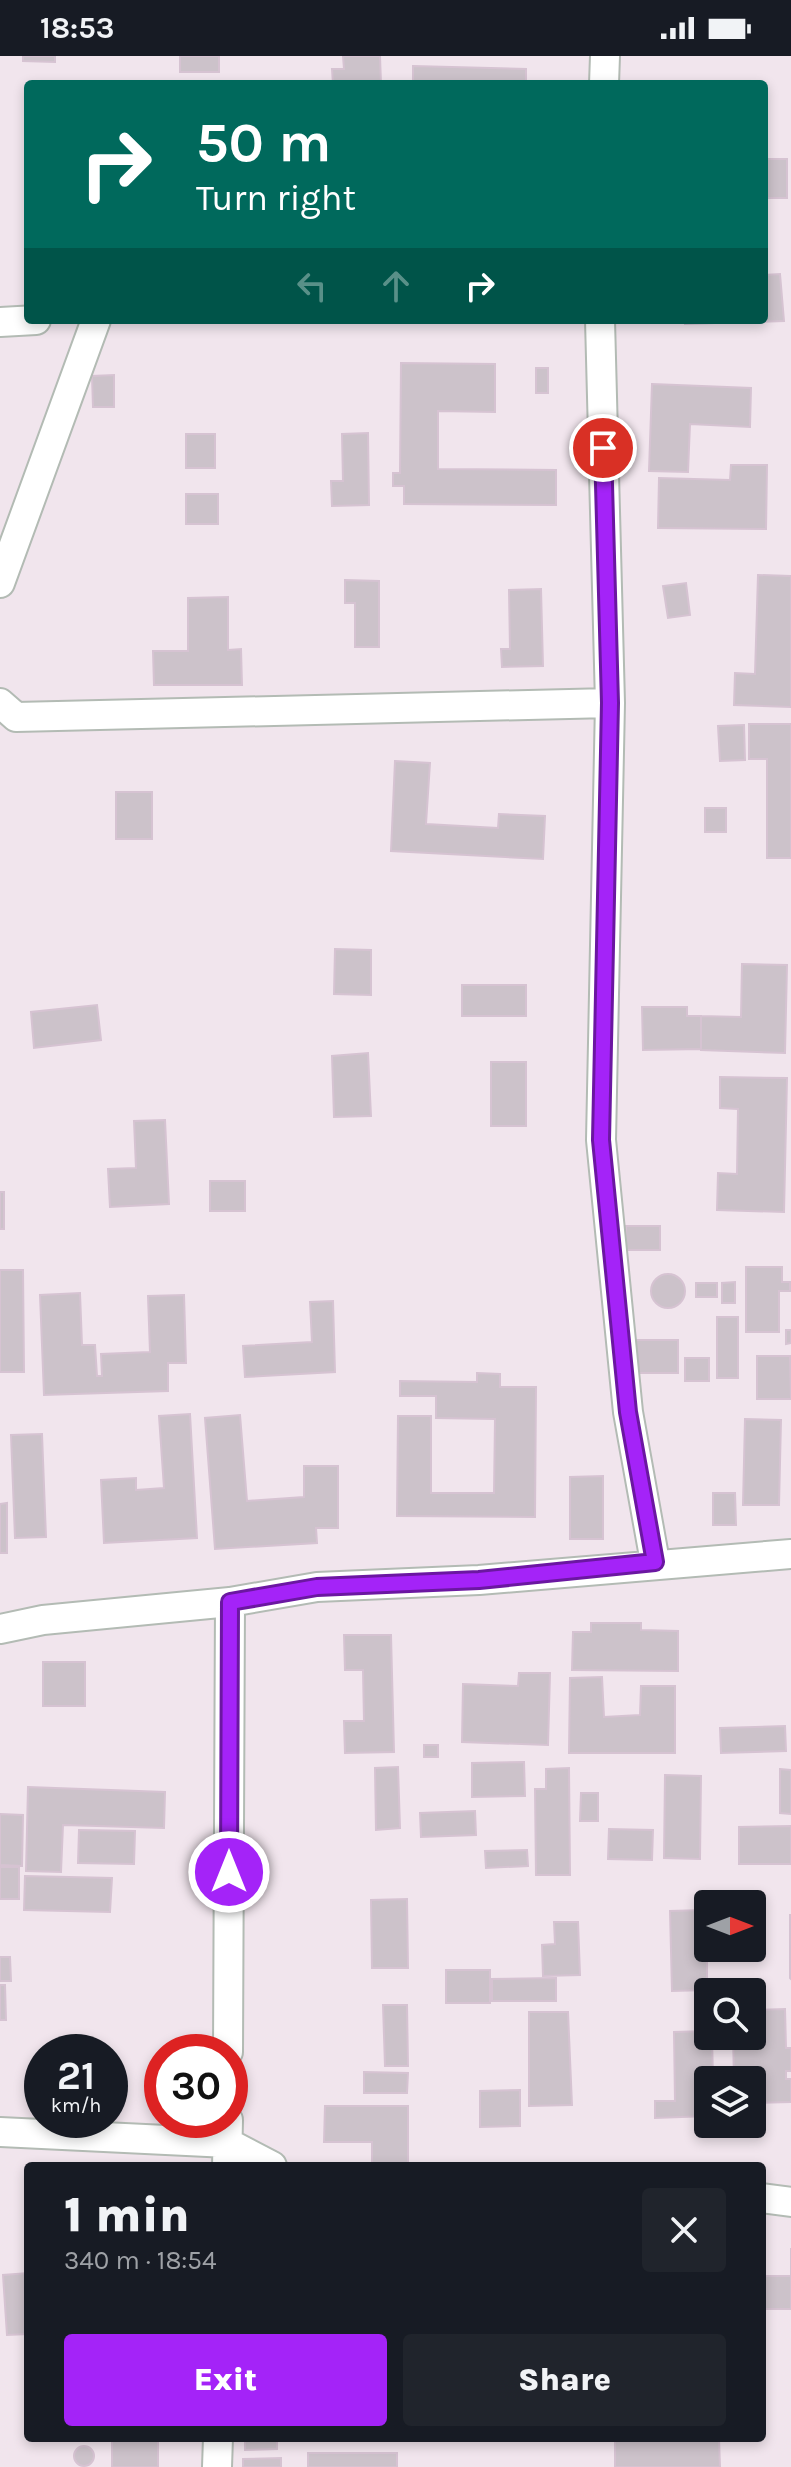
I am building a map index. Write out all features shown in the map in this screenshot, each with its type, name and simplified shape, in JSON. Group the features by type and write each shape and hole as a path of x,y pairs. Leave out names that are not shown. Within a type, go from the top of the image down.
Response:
{"street":[{"path":"604,80 605,56"},
{"path":"0,322 24,321"},
{"path":"0,583 95,324"},
{"path":"600,324 610,703 601,1140 628,1412 655,1562"},
{"path":"0,703 16,717 610,703"},
{"path":"0,1629 43,1620 230,1602 317,1587 479,1580 655,1562 791,1554"},
{"path":"228,2034 230,1602"},
{"path":"0,2132 228,2143 264,2162"},
{"path":"766,2199 791,2202"},
{"path":"217,2467 218,2442"}],"building":[{"path":"23,56 55,56 55,62 23,61"},
{"path":"180,56 219,56 219,72 180,72"},
{"path":"343,56 380,56 381,80 333,80 332,69 344,69"},
{"path":"413,66 526,69 526,80 413,80"},
{"path":"768,159 787,159 787,198 768,198"},
{"path":"780,274 784,321 768,321 768,275"},
{"path":"401,363 495,364 495,412 438,411 438,469 556,470 556,505 404,504 404,486 393,486 393,473 400,473"},
{"path":"536,368 548,368 548,393 536,393"},
{"path":"114,375 114,407 93,407 92,376"},
{"path":"652,384 751,388 750,427 690,424 688,472 649,471"},
{"path":"368,433 369,505 332,506 331,481 343,481 342,434"},
{"path":"186,434 215,434 215,468 186,468"},
{"path":"731,465 767,465 766,529 658,528 659,478 730,480"},
{"path":"186,494 218,494 218,524 186,524"},
{"path":"758,575 791,576 791,707 734,705 735,673 755,674"},
{"path":"345,580 379,581 379,647 355,647 355,603 345,603"},
{"path":"686,583 690,615 668,618 663,586"},
{"path":"541,589 543,666 502,667 501,649 510,649 509,590"},
{"path":"228,597 228,650 241,649 242,685 154,685 153,651 188,651 188,598"},
{"path":"749,724 791,724 791,858 767,858 767,759 749,759"},
{"path":"744,725 745,760 720,761 718,726"},
{"path":"395,761 430,763 426,824 498,828 499,814 545,816 543,859 391,851"},
{"path":"116,792 152,792 152,839 116,839"},
{"path":"705,808 726,808 726,832 705,832"},
{"path":"335,949 371,950 371,995 334,994"},
{"path":"742,964 787,965 785,1053 701,1050 701,1016 741,1017"},
{"path":"462,985 526,985 526,1016 462,1016"},
{"path":"97,1005 101,1040 34,1048 31,1012"},
{"path":"642,1007 687,1007 687,1016 701,1016 701,1049 643,1050"},
{"path":"368,1053 371,1116 334,1117 332,1056"},
{"path":"491,1062 526,1062 526,1126 491,1126"},
{"path":"720,1077 787,1078 784,1212 717,1210 718,1173 737,1174 738,1109 720,1108"},
{"path":"165,1120 169,1204 110,1207 108,1169 136,1168 134,1121"},
{"path":"210,1181 245,1181 245,1211 210,1211"},
{"path":"0,1192 4,1192 4,1229 0,1229"},
{"path":"626,1226 660,1226 660,1250 626,1250"},
{"path":"746,1267 782,1267 782,1282 790,1282 790,1291 779,1291 779,1332 746,1332"},
{"path":"0,1270 23,1270 24,1372 0,1372"},
{"path":"668,1274 680,1279 685,1291 680,1303 668,1308 656,1303 651,1291 656,1279"},
{"path":"735,1282 735,1303 722,1303 722,1283"},
{"path":"696,1283 717,1283 717,1297 696,1297"},
{"path":"80,1293 82,1345 95,1345 97,1376 102,1376 101,1354 150,1352 148,1296 184,1295 186,1363 168,1363 168,1391 44,1395 40,1295"},
{"path":"333,1301 335,1372 245,1377 243,1346 312,1342 310,1302"},
{"path":"717,1317 738,1317 738,1378 717,1378"},
{"path":"786,1330 791,1330 791,1343 786,1344"},
{"path":"632,1340 678,1340 678,1373 632,1373"},
{"path":"757,1356 790,1356 791,1399 757,1399"},
{"path":"685,1358 709,1358 709,1381 685,1381"},
{"path":"477,1373 500,1374 500,1387 536,1387 535,1517 397,1516 398,1416 431,1416 431,1493 494,1493 495,1419 436,1418 436,1396 400,1396 400,1381 477,1382"},
{"path":"190,1414 197,1538 104,1543 101,1480 136,1478 136,1490 164,1488 159,1416"},
{"path":"240,1415 247,1501 304,1497 304,1466 338,1466 338,1528 316,1528 317,1543 215,1549 205,1418"},
{"path":"745,1419 781,1420 779,1505 743,1505"},
{"path":"42,1434 46,1537 15,1538 11,1435"},
{"path":"603,1476 603,1539 570,1539 570,1477"},
{"path":"713,1493 735,1493 736,1525 713,1525"},
{"path":"7,1503 7,1553 0,1553 0,1504"},
{"path":"591,1623 641,1623 641,1630 678,1631 678,1671 572,1670 573,1632 591,1632"},
{"path":"344,1635 391,1635 394,1752 345,1753 344,1721 364,1721 363,1670 345,1670"},
{"path":"43,1662 85,1662 85,1706 43,1706"},
{"path":"519,1673 550,1673 548,1745 462,1742 463,1684 518,1686"},
{"path":"602,1677 604,1717 640,1715 641,1686 675,1686 675,1753 569,1753 570,1678"},
{"path":"785,1726 786,1751 721,1753 720,1728"},
{"path":"424,1745 438,1745 438,1757 424,1757"},
{"path":"524,1762 525,1796 472,1797 472,1763"},
{"path":"398,1767 400,1828 376,1830 375,1768"},
{"path":"569,1768 570,1875 536,1875 535,1789 546,1789 546,1769"},
{"path":"780,1769 791,1770 791,1814 780,1813"},
{"path":"665,1775 701,1776 700,1859 664,1858"},
{"path":"28,1787 165,1792 164,1828 63,1825 61,1872 26,1871"},
{"path":"581,1793 598,1793 598,1821 580,1821"},
{"path":"475,1811 476,1835 421,1837 420,1813"},
{"path":"0,1814 23,1815 22,1866 0,1865"},
{"path":"791,1826 791,1864 739,1864 739,1827"},
{"path":"609,1829 653,1830 652,1860 608,1859"},
{"path":"79,1830 135,1831 134,1864 78,1863"},
{"path":"527,1850 528,1866 486,1868 485,1851"},
{"path":"0,1867 19,1867 19,1899 0,1899"},
{"path":"25,1876 112,1878 110,1912 24,1910"},
{"path":"407,1899 408,1968 372,1968 371,1900"},
{"path":"694,1910 694,1962 707,1962 707,1978 694,1978 694,1990 672,1991 670,1911"},
{"path":"791,1915 791,1979 790,1978"},
{"path":"554,1922 578,1922 580,1975 543,1976 542,1945 555,1944"},
{"path":"0,1957 10,1957 11,1981 0,1981"},
{"path":"446,1970 490,1970 490,2003 446,2003"},
{"path":"556,1978 556,2001 492,2001 492,1979"},
{"path":"0,1985 5,1985 6,2020 0,2020"},
{"path":"383,2005 407,2005 408,2066 385,2066"},
{"path":"785,2009 786,2048 791,2048 791,2071 786,2071 786,2079 791,2079 791,2102 766,2103 766,2066 734,2066 733,2050 766,2050 766,2010"},
{"path":"529,2012 568,2012 572,2105 529,2106"},
{"path":"694,2031 694,2050 712,2050 713,2066 694,2066 694,2117 655,2118 655,2101 675,2101 674,2032"},
{"path":"364,2072 408,2073 407,2093 364,2093"},
{"path":"520,2090 520,2126 480,2127 480,2091"},
{"path":"325,2106 408,2106 408,2162 372,2162 372,2142 324,2142"},
{"path":"24,2273 24,2334 7,2335 3,2275"},
{"path":"766,2276 791,2276 791,2309 766,2309"},
{"path":"112,2442 158,2442 158,2467 112,2467"},
{"path":"245,2442 277,2442 277,2449 245,2450"},
{"path":"615,2442 719,2442 720,2467 615,2467"},
{"path":"84,2446 91,2449 94,2456 91,2463 84,2466 77,2463 74,2456 77,2449"},
{"path":"308,2453 397,2453 397,2467 308,2467"},
{"path":"281,2458 281,2467 243,2467 243,2459"}],"route":[{"path":"229,1872 230,1602 317,1587 479,1580 655,1562 628,1412 601,1140 610,703 603,448"}]}
